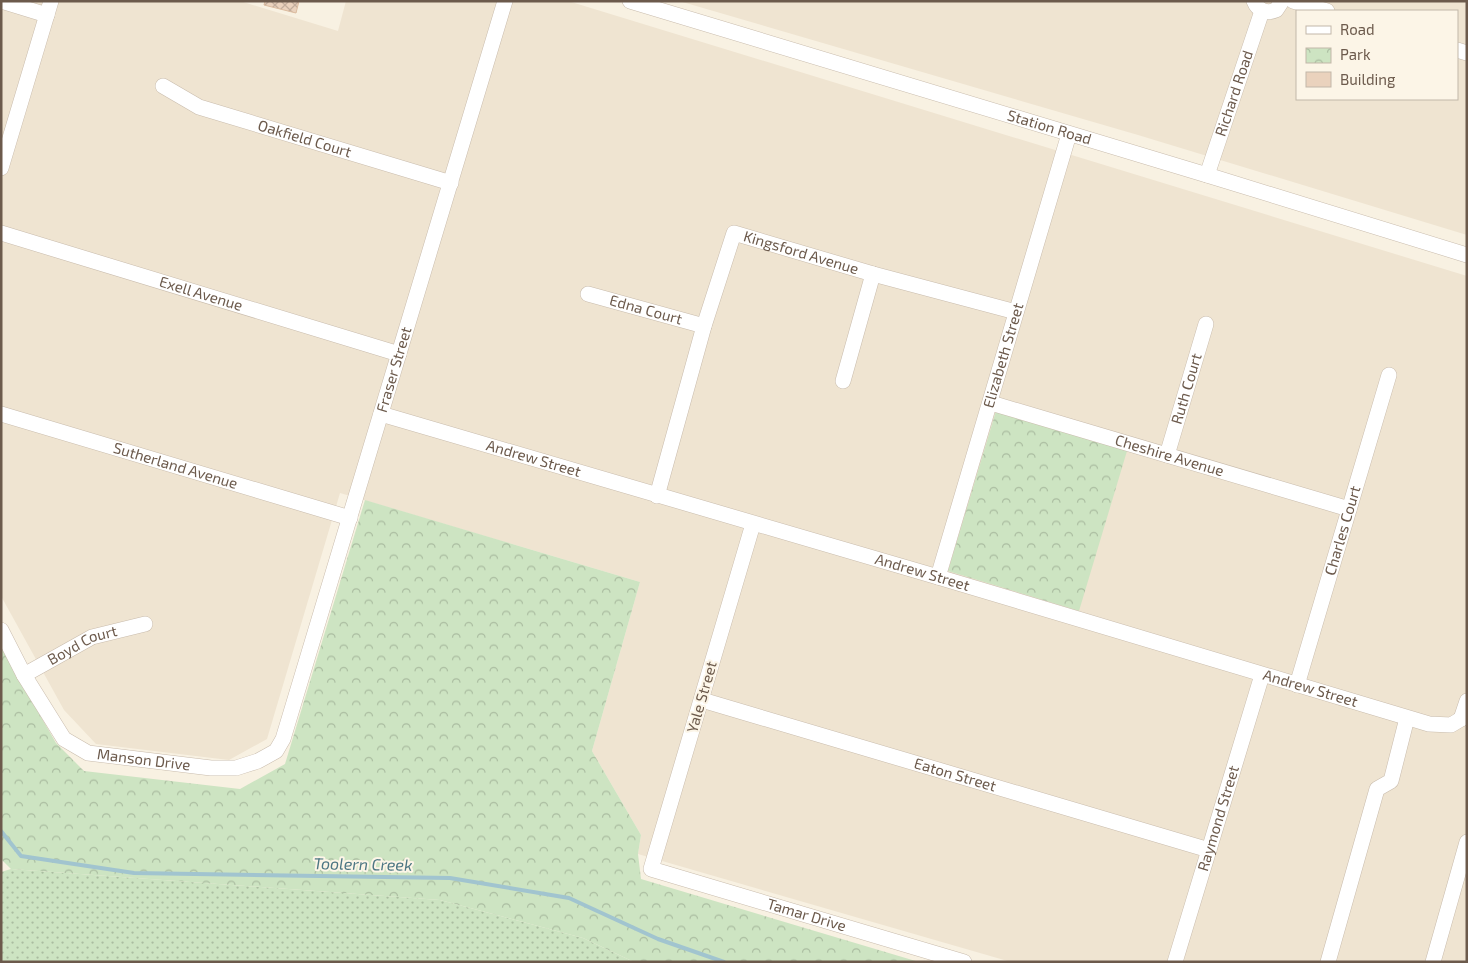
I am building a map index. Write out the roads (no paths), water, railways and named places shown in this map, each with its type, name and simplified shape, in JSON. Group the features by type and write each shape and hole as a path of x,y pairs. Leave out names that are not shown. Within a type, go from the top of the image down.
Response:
{"street":[{"path":"1,1 49,8 1,168"},
{"name":"Fraser Street","path":"283,739 505,1"},
{"name":"Station Road","path":"630,1 667,7 1070,134 1208,174 1467,255"},
{"path":"1258,6 1267,12 1276,10 1282,1"},
{"path":"1293,1 1324,10"},
{"name":"Richard Road","path":"1208,174 1258,6"},
{"name":"Oakfield Court","path":"163,86 199,107 451,183"},
{"name":"Elizabeth Street","path":"938,577 1070,134"},
{"name":"Exell Avenue","path":"1,233 399,354"},
{"name":"Kingsford Avenue","path":"657,496 704,326 734,233 873,274 1016,312"},
{"path":"843,382 873,274"},
{"name":"Edna Court","path":"588,294 704,326"},
{"name":"Ruth Court","path":"1167,455 1206,324"},
{"name":"Charles Court","path":"1297,685 1389,375"},
{"name":"Cheshire Avenue","path":"991,403 1349,509"},
{"name":"Sutherland Avenue","path":"1,414 350,518"},
{"name":"Andrew Street","path":"381,414 938,577 1429,724 1451,725 1464,722"},
{"name":"Yale Street","path":"651,869 753,524"},
{"name":"Boyd Court","path":"24,675 92,637 145,624"},
{"name":"Manson Drive","path":"1,630 24,675 64,739 88,753 211,768 236,768 258,761 276,751 283,739"},
{"name":"Raymond Street","path":"1175,962 1262,675"},
{"name":"Eaton Street","path":"702,700 1209,850"},
{"path":"1464,722 1467,701"},
{"path":"1328,962 1378,789 1391,781 1408,718"},
{"path":"1432,962 1467,842"},
{"name":"Tamar Drive","path":"651,869 964,962"}],"waterway":[{"name":"Toolern Creek","path":"1,831 21,856 134,873 450,878 569,898 658,939 724,962"}]}
